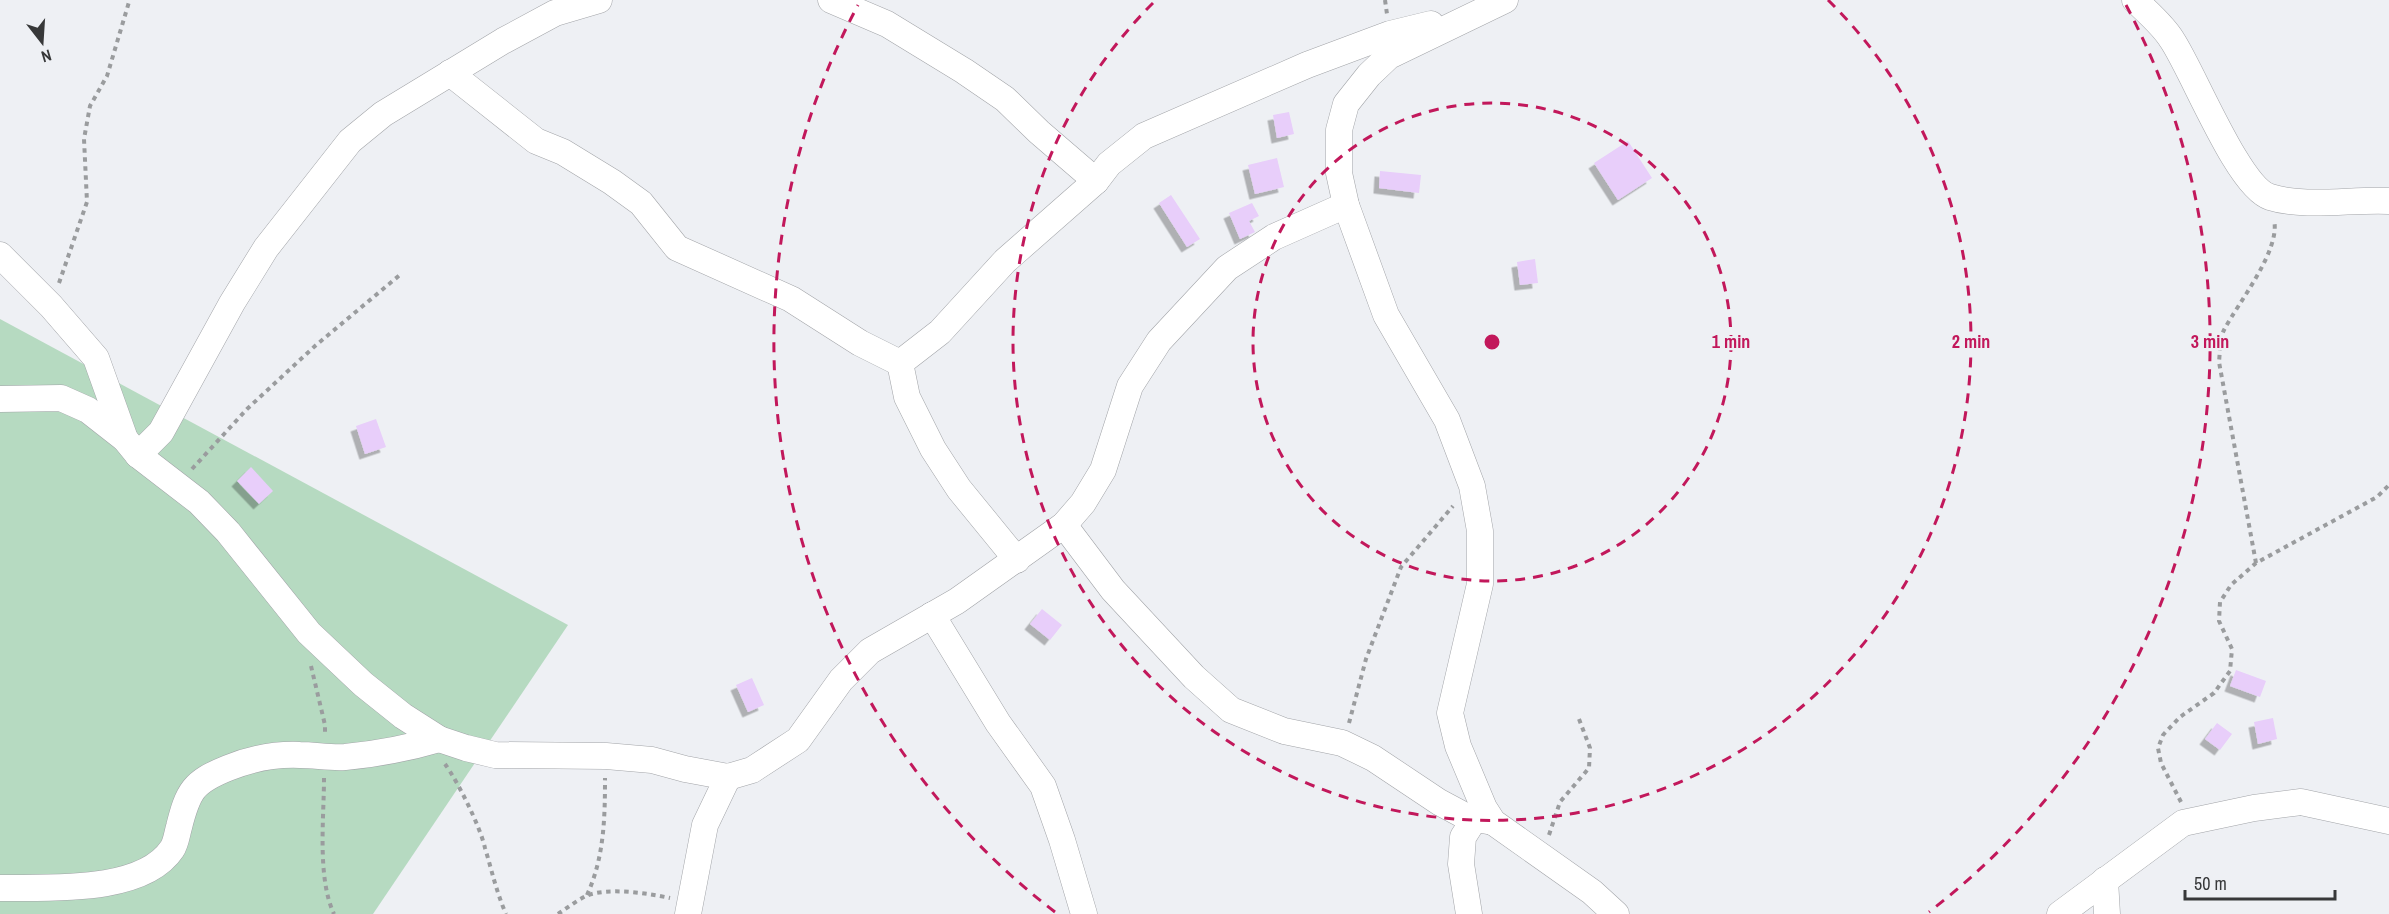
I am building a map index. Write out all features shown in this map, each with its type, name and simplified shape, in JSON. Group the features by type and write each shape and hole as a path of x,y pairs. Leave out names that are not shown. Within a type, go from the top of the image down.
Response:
{"street":[{"path":"132,447 161,432 232,303 266,248 350,141 383,114 555,13 599,0"},
{"path":"831,0 887,24 997,93 1096,182"},
{"path":"2134,0 2172,39 2234,155 2252,184 2267,196 2287,201 2389,201"},
{"path":"900,363 940,332 1005,261 1096,182 1109,164 1144,136 1307,65 1390,34 1494,6"},
{"path":"1484,820 1484,808 1458,746 1450,713 1480,584 1480,531 1472,486 1447,420 1386,315 1346,205 1339,173 1339,130 1346,104 1369,75 1389,56 1494,6"},
{"path":"450,73 536,141 563,152 641,202 677,248 791,299 860,343 900,363"},
{"path":"0,399 61,398 88,410 199,502 228,532 309,633 363,684 434,740 495,755 606,756 652,760 728,777 752,770 798,740 841,680 870,651 932,615 1017,560 1064,525 1083,503 1103,470 1130,387 1159,341 1227,268 1274,237 1346,205"},
{"path":"0,255 51,306 96,358 132,447"},
{"path":"900,363 907,397 933,449 959,489 1017,560"},
{"path":"1064,525 1113,590 1194,677 1231,710 1284,731 1342,743 1373,758 1438,802 1467,817 1484,820 1592,892 1616,914"},
{"path":"932,615 998,723 1043,786 1084,914"},
{"path":"0,888 74,889 126,878 160,864 174,847 191,791 206,777 262,757 300,755 324,758 363,755 434,740"},
{"path":"689,908 705,825 728,777"},
{"path":"2060,914 2183,823 2254,808 2301,802 2389,821"},
{"path":"1469,914 1462,855 1463,837 1484,820"},
{"path":"2105,880 2107,914"}],"path":[{"path":"51,306 87,202 84,139 90,106 107,76 129,2"},
{"path":"2256,563 2219,362 2223,331 2260,269 2272,241 2276,227 2267,196"},
{"path":"177,485 247,409 315,346 401,274"},
{"path":"2183,823 2184,808 2161,763 2158,748 2163,735 2180,717 2214,693 2230,671 2232,649 2219,621 2220,603 2231,585 2256,563 2377,497 2389,485"},
{"path":"1342,743 1366,659 1401,567 1472,486"},
{"path":"311,661 325,725 322,838 326,883 334,914"},
{"path":"1545,860 1549,832 1560,802 1589,768 1590,748 1579,719"},
{"path":"434,740 465,800 485,846 491,875 506,914"},
{"path":"587,896 597,875 602,852 606,756"},
{"path":"558,914 587,896 612,892 647,893 689,908"}],"green space":[{"path":"0,319 568,625 373,914 0,914"}],"building":[{"path":"1289,112 1294,134 1277,138 1273,115"},
{"path":"1628,141 1652,178 1618,200 1594,163"},
{"path":"1277,158 1284,187 1255,194 1248,165"},
{"path":"1380,171 1421,175 1419,193 1379,188"},
{"path":"1171,195 1200,239 1187,247 1159,203"},
{"path":"1252,203 1259,216 1249,221 1255,232 1240,239 1229,213"},
{"path":"1535,259 1538,283 1520,285 1517,262"},
{"path":"376,419 386,447 365,454 356,426"},
{"path":"251,467 273,491 259,504 237,481"},
{"path":"1042,609 1062,625 1050,640 1030,624"},
{"path":"2236,670 2266,681 2260,697 2230,686"},
{"path":"752,678 764,705 748,712 736,685"},
{"path":"2273,718 2277,739 2258,744 2254,722"},
{"path":"2217,723 2232,734 2220,750 2205,739"}]}
